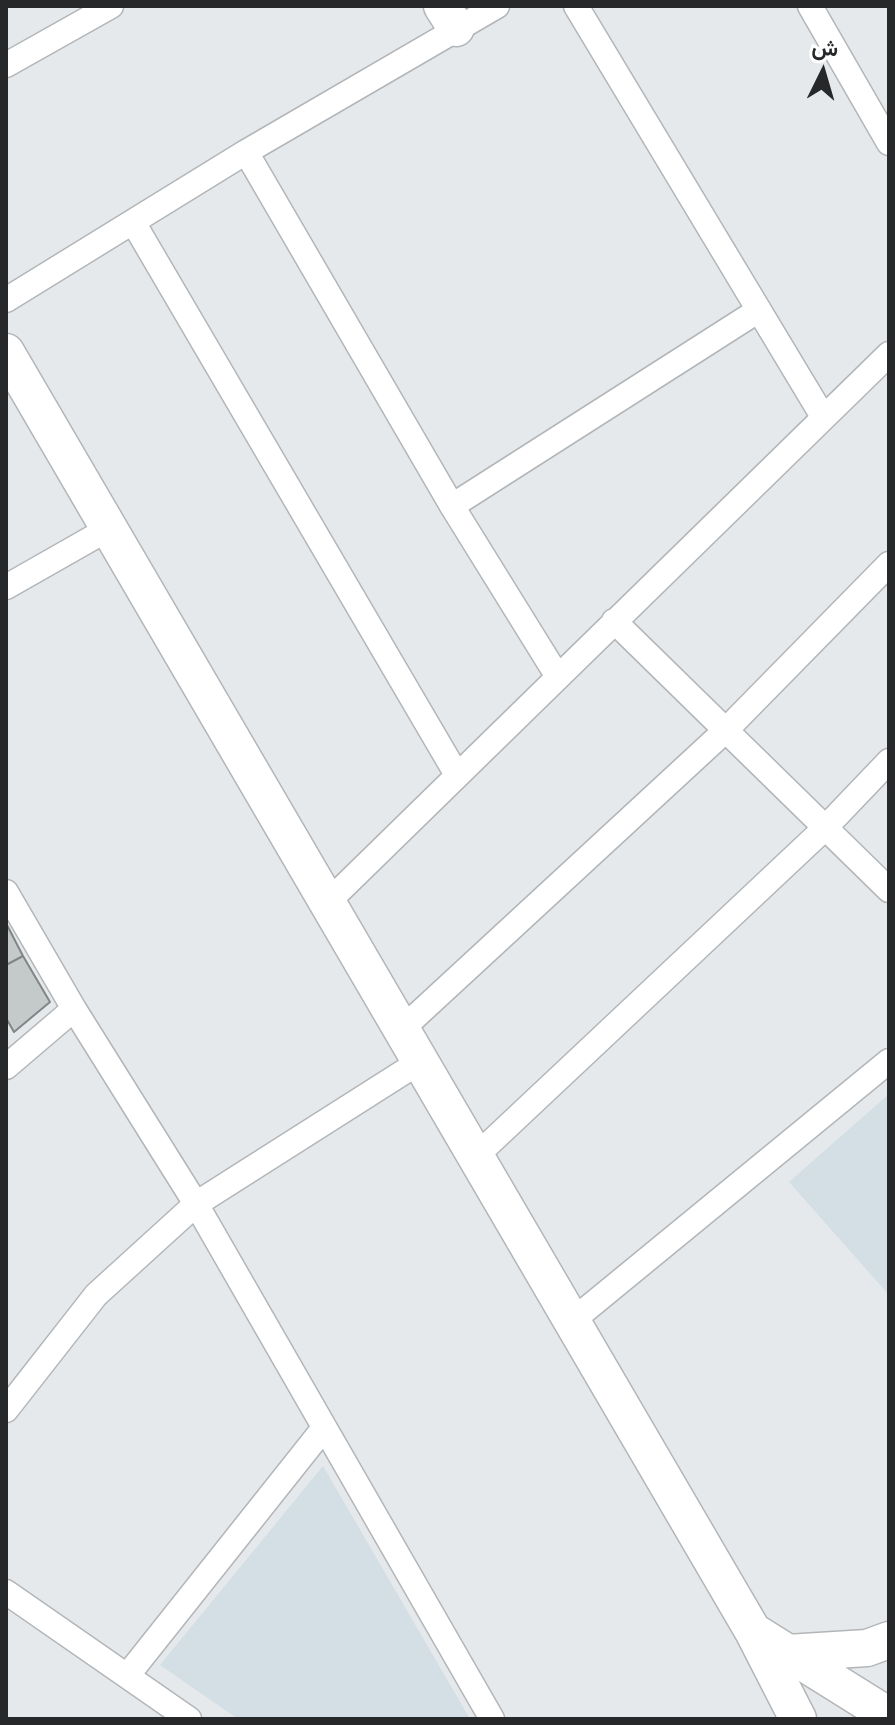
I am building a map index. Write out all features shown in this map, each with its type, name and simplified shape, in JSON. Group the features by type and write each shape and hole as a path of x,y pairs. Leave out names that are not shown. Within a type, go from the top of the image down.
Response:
{"main road":[{"path":"6,352 754,1633 798,1719"},
{"path":"754,1633 889,1716"},
{"path":"787,1653 867,1648 889,1640"}],"street":[{"path":"6,65 111,6"},
{"path":"6,300 246,152 449,17 497,6"},
{"path":"576,6 822,415"},
{"path":"810,6 880,108 889,143"},
{"path":"246,152 452,506 558,677"},
{"path":"133,222 457,775"},
{"path":"452,506 759,310"},
{"path":"326,904 822,415 889,354"},
{"path":"6,587 108,529"},
{"path":"402,1029 726,730 889,564"},
{"path":"614,621 889,890"},
{"path":"476,1156 825,828 889,761"},
{"path":"6,892 74,1009 196,1204 492,1719"},
{"path":"6,1067 74,1009"},
{"path":"6,1410 96,1295 196,1204 421,1061"},
{"path":"572,1321 889,1061"},
{"path":"127,1676 324,1428"},
{"path":"6,1592 189,1719"}],"shaded area":[{"path":"889,1094 889,1295 789,1182"},
{"path":"323,1466 470,1719 238,1719 160,1665"}],"building":[{"path":"6,926 23,956 6,965"},
{"path":"23,956 50,1002 14,1032 6,1018 6,965"}]}
